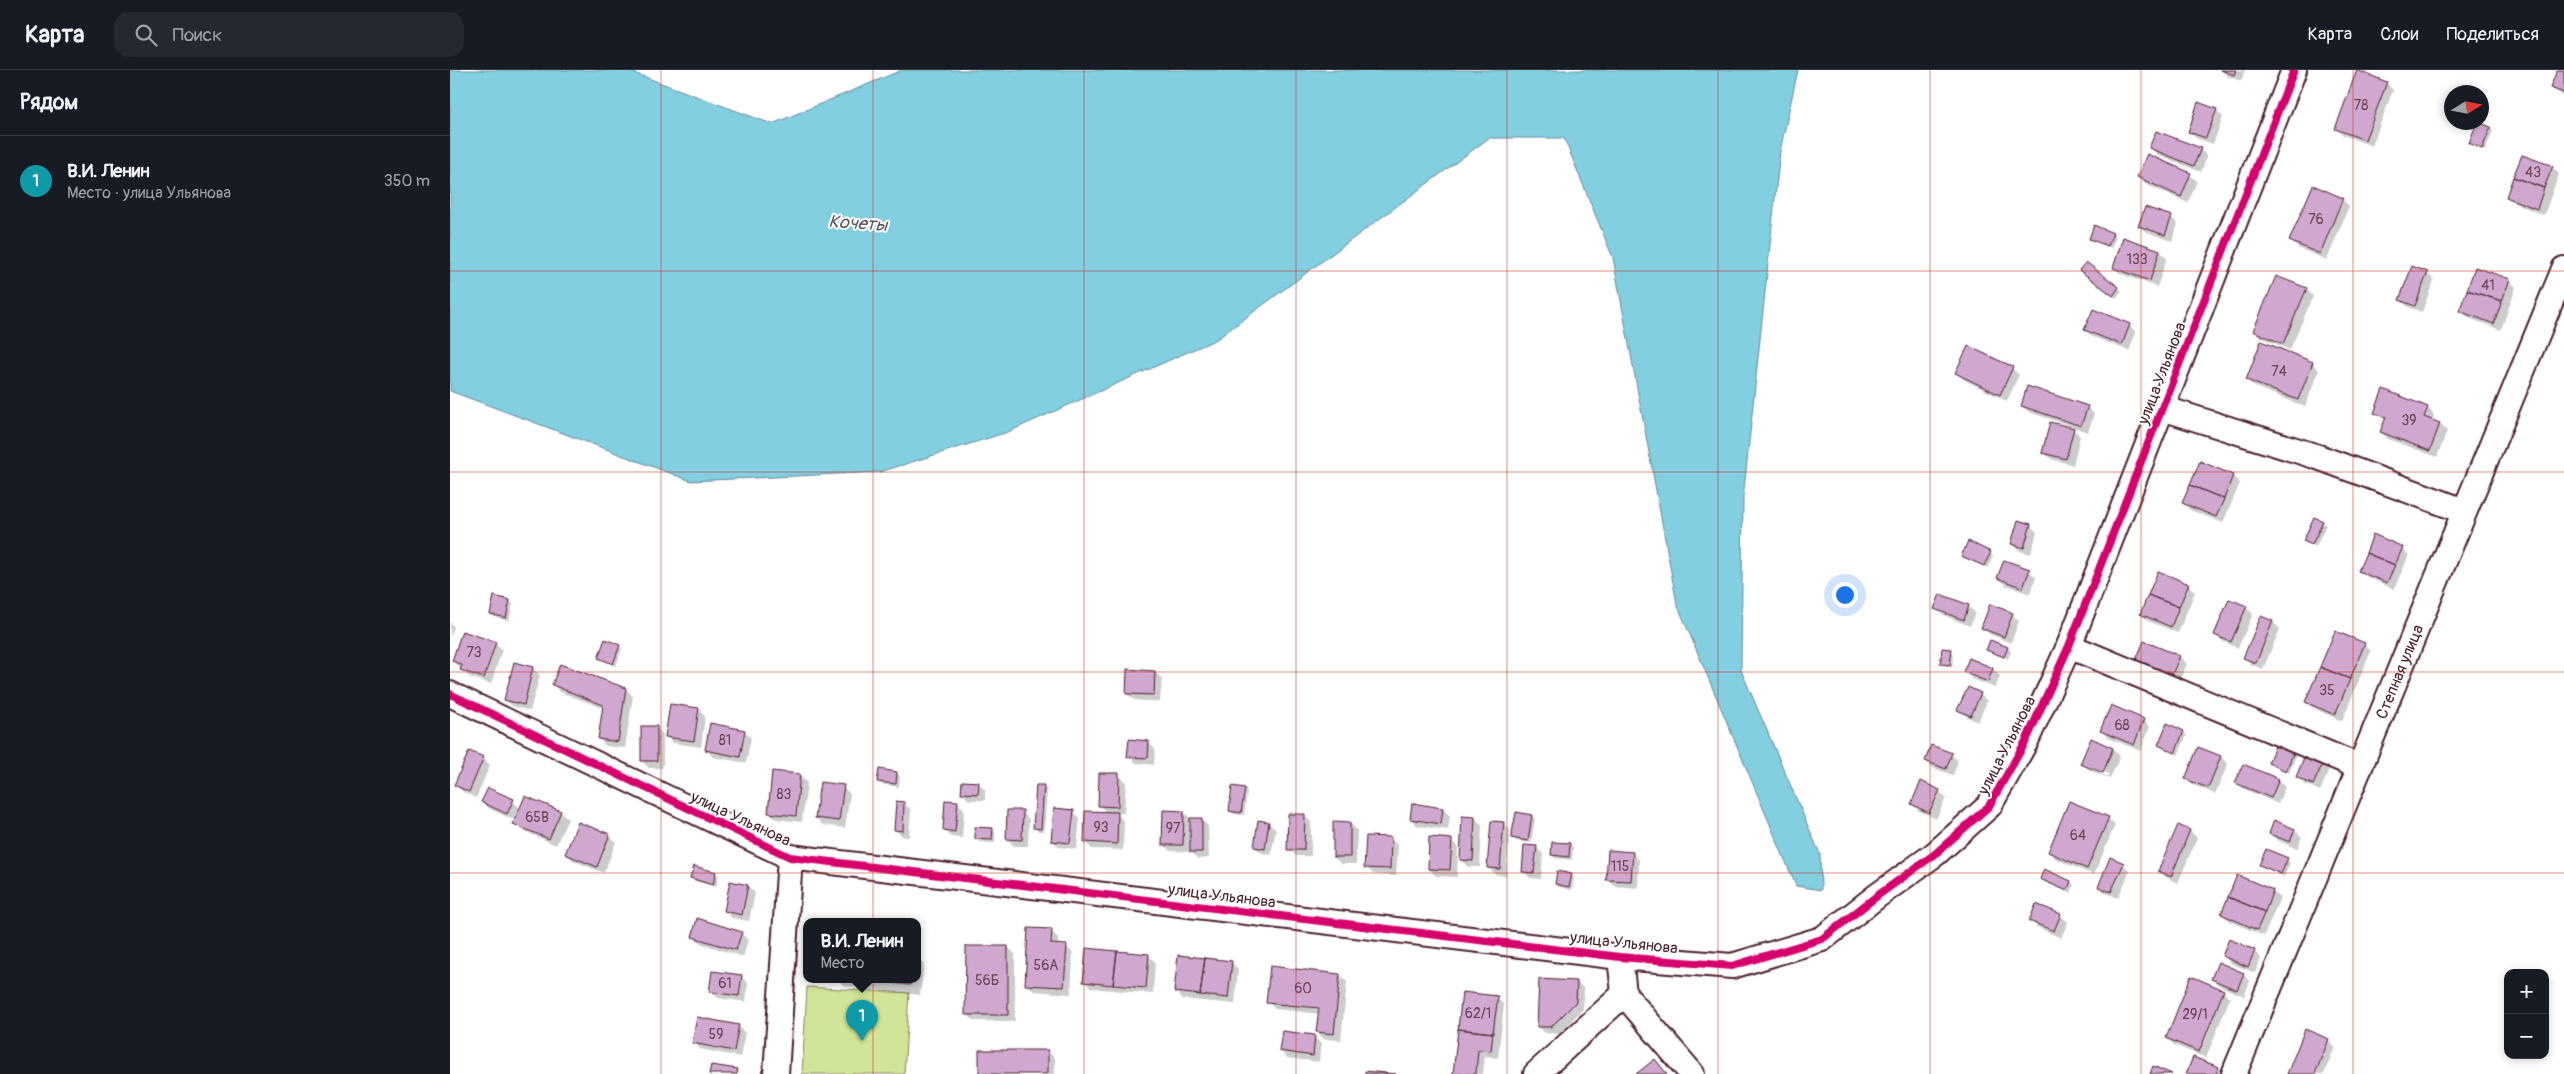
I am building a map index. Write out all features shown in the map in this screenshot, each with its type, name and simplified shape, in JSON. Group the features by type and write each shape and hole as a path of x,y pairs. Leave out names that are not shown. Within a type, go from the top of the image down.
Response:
{"street":[{"name":"улица Ульянова","path":"450,694 790,857 1620,957 1732,966 1822,939 1935,854 1989,806 2026,741 2069,646 2294,70"},
{"name":"Степная улица","path":"2234,1074 2564,269"},
{"path":"2162,408 2318,458 2464,511"},
{"path":"2069,646 2360,767"},
{"name":"улица Ульянова","path":"776,1074 790,857"},
{"path":"1620,957 1624,994 1692,1074"},
{"path":"1536,1074 1624,994"}],"green space":[{"path":"807,987 909,993 904,1074 802,1074"}],"water":[{"name":"Кочеты","path":"450,70 626,70 772,124 902,70 1798,70 1780,151 1743,499 1741,670 1820,854 1821,890 1796,886 1677,604 1613,258 1564,138 1489,138 1217,339 1008,432 880,472 691,481 450,391"}],"building":[{"path":"2221,70 2236,70 2234,75"},
{"path":"2357,70 2387,82 2365,140 2335,129"},
{"path":"2557,70 2564,70 2564,93 2550,88"},
{"path":"2198,102 2217,109 2206,138 2188,132"},
{"path":"2489,126 2491,127 2482,149 2469,143 2474,130 2489,130"},
{"path":"2156,131 2201,148 2194,166 2149,148"},
{"path":"2147,154 2191,173 2181,197 2137,177"},
{"path":"2522,155 2553,166 2544,188 2513,177"},
{"path":"2513,177 2544,188 2537,209 2506,197"},
{"path":"2313,185 2343,198 2320,254 2289,241"},
{"path":"2145,207 2172,216 2165,235 2138,226"},
{"path":"2094,225 2113,233 2108,246 2089,239"},
{"path":"2123,237 2160,250 2150,281 2113,268"},
{"path":"2086,262 2119,287 2113,296 2079,270"},
{"path":"2412,266 2428,272 2415,306 2399,300"},
{"path":"2475,267 2510,279 2502,301 2467,290"},
{"path":"2276,276 2307,288 2283,344 2253,331"},
{"path":"2467,290 2502,301 2494,324 2459,311"},
{"path":"2093,309 2130,324 2122,345 2084,330"},
{"path":"2261,341 2313,362 2298,400 2246,380"},
{"path":"1968,346 2013,367 2000,395 1955,373"},
{"path":"2027,386 2088,406 2081,426 2021,406"},
{"path":"2383,389 2428,407 2424,417 2440,423 2430,451 2380,432 2386,417 2374,413"},
{"path":"2050,422 2074,428 2066,459 2042,453"},
{"path":"2200,461 2233,475 2224,499 2190,485"},
{"path":"2190,485 2224,499 2216,517 2182,503"},
{"path":"2314,517 2323,521 2312,545 2303,541"},
{"path":"2018,520 2031,524 2024,548 2011,544"},
{"path":"2373,534 2403,547 2395,565 2366,553"},
{"path":"1968,541 1991,552 1984,566 1961,556"},
{"path":"2366,553 2395,565 2387,583 2358,571"},
{"path":"2004,560 2030,569 2023,588 1997,578"},
{"path":"2158,571 2189,584 2179,607 2148,595"},
{"path":"1940,594 1969,605 1964,620 1934,609"},
{"path":"2148,595 2179,607 2171,627 2140,614"},
{"path":"494,596 510,600 506,618 490,614"},
{"path":"2229,599 2247,606 2231,642 2214,635"},
{"path":"1990,604 2013,613 2004,637 1981,628"},
{"path":"2261,616 2273,621 2256,663 2243,658"},
{"path":"462,631 496,642 484,678 460,670 462,665 452,661"},
{"path":"2335,631 2365,643 2350,679 2320,667"},
{"path":"605,639 620,645 613,664 598,658"},
{"path":"1990,640 2008,647 2004,657 1986,650"},
{"path":"2144,641 2180,656 2171,677 2135,662"},
{"path":"1942,648 1952,649 1950,665 1940,664"},
{"path":"1969,658 1993,668 1988,682 1963,672"},
{"path":"514,662 533,667 524,705 504,700"},
{"path":"560,664 626,688 618,742 598,739 603,705 552,685"},
{"path":"2320,667 2350,679 2335,715 2305,702"},
{"path":"1127,669 1155,671 1154,695 1126,694"},
{"path":"1968,687 1981,693 1971,716 1957,710"},
{"path":"670,704 699,708 694,741 665,737"},
{"path":"2111,705 2144,719 2134,745 2100,731"},
{"path":"710,723 745,730 740,757 705,750"},
{"path":"2167,723 2184,731 2175,753 2158,745"},
{"path":"641,726 657,726 657,761 641,761"},
{"path":"2091,738 2113,748 2103,773 2080,764"},
{"path":"1129,739 1149,741 1148,758 1127,757"},
{"path":"2277,741 2295,749 2286,771 2268,763"},
{"path":"1931,745 1952,753 1946,769 1925,761"},
{"path":"2198,747 2221,756 2208,788 2185,779"},
{"path":"469,751 484,757 469,792 454,785"},
{"path":"2305,755 2323,763 2313,785 2296,777"},
{"path":"2243,764 2279,779 2271,798 2235,783"},
{"path":"879,769 897,772 896,784 877,782"},
{"path":"772,771 800,774 796,816 768,813"},
{"path":"1099,773 1119,773 1118,807 1098,806"},
{"path":"962,781 979,782 978,794 961,793"},
{"path":"1921,781 1940,790 1929,813 1911,804"},
{"path":"820,782 844,785 839,821 815,818"},
{"path":"1036,785 1044,785 1041,829 1033,828"},
{"path":"1232,786 1245,788 1241,813 1229,811"},
{"path":"488,788 514,799 507,814 481,802"},
{"path":"525,796 561,811 549,839 513,824"},
{"path":"945,800 958,801 955,832 943,830"},
{"path":"896,801 904,802 903,831 894,830"},
{"path":"2069,801 2109,817 2087,869 2048,852"},
{"path":"1412,803 1443,808 1441,824 1410,819"},
{"path":"1054,808 1074,810 1070,843 1051,841"},
{"path":"1007,810 1023,810 1022,840 1006,839"},
{"path":"1163,810 1184,811 1183,845 1162,845"},
{"path":"1085,811 1118,812 1117,844 1084,842"},
{"path":"1516,812 1532,815 1528,841 1511,838"},
{"path":"1288,814 1305,814 1304,850 1287,850"},
{"path":"1462,816 1475,817 1473,861 1460,860"},
{"path":"1190,818 1202,818 1202,852 1190,852"},
{"path":"1258,820 1269,822 1265,849 1254,847"},
{"path":"2274,820 2295,829 2290,842 2269,834"},
{"path":"1333,821 1350,822 1350,857 1333,857"},
{"path":"1491,821 1504,822 1500,869 1487,868"},
{"path":"578,822 610,834 597,867 565,854"},
{"path":"2178,825 2190,830 2171,877 2158,871"},
{"path":"975,827 993,828 992,840 975,839"},
{"path":"1366,836 1391,837 1390,869 1364,868"},
{"path":"1429,837 1452,839 1450,870 1428,869"},
{"path":"1552,842 1570,843 1569,857 1551,855"},
{"path":"1524,845 1537,846 1534,873 1522,872"},
{"path":"2266,849 2288,858 2281,874 2259,865"},
{"path":"1608,850 1633,852 1631,881 1606,880"},
{"path":"2110,857 2124,863 2111,892 2098,887"},
{"path":"694,866 716,872 713,885 690,878"},
{"path":"2044,869 2071,881 2067,891 2040,879"},
{"path":"1557,871 1572,874 1569,887 1555,884"},
{"path":"2237,875 2273,890 2265,912 2228,897"},
{"path":"730,881 748,885 742,915 724,911"},
{"path":"2228,897 2265,912 2257,930 2221,914"},
{"path":"2036,904 2061,914 2054,931 2029,921"},
{"path":"697,918 742,932 736,950 692,937"},
{"path":"1028,928 1052,929 1051,944 1067,945 1064,987 1025,985"},
{"path":"2229,939 2255,950 2248,967 2222,956"},
{"path":"966,946 1008,946 1008,1015 965,1015"},
{"path":"1086,948 1117,951 1113,985 1083,982"},
{"path":"1117,951 1149,954 1146,988 1113,985"},
{"path":"1178,955 1205,958 1200,995 1174,992"},
{"path":"1205,958 1232,961 1228,998 1200,995"},
{"path":"2218,962 2244,973 2237,990 2211,979"},
{"path":"1270,966 1340,974 1334,1034 1316,1032 1319,1008 1266,1003"},
{"path":"712,971 742,975 739,996 709,992"},
{"path":"2191,976 2224,990 2199,1052 2166,1038"},
{"path":"1539,979 1577,981 1576,1002 1551,1027 1537,1027"},
{"path":"893,983 910,983 910,985"},
{"path":"1462,992 1498,996 1493,1033 1458,1029"},
{"path":"697,1017 739,1025 734,1051 692,1043"},
{"path":"1458,1029 1493,1033 1491,1051 1478,1050 1476,1074 1453,1074"},
{"path":"2305,1029 2329,1039 2315,1074 2287,1074"},
{"path":"1282,1031 1315,1035 1313,1056 1279,1051"},
{"path":"979,1050 1048,1050 1048,1074 979,1074"},
{"path":"2193,1057 2219,1067 2216,1074 2186,1074"},
{"path":"1655,1059 1667,1074 1636,1074"},
{"path":"711,1065 738,1069 737,1074 709,1074"},
{"path":"2153,1066 2172,1074 2150,1074"},
{"path":"1365,1071 1396,1074 1365,1074"}],"cycle path":[{"path":"450,694 790,857 1620,957 1732,966 1822,939 1935,854 1989,806 2026,741 2069,646 2294,70"}],"place":[{"name":"В.И. Ленин","path":"862,1041"}]}
